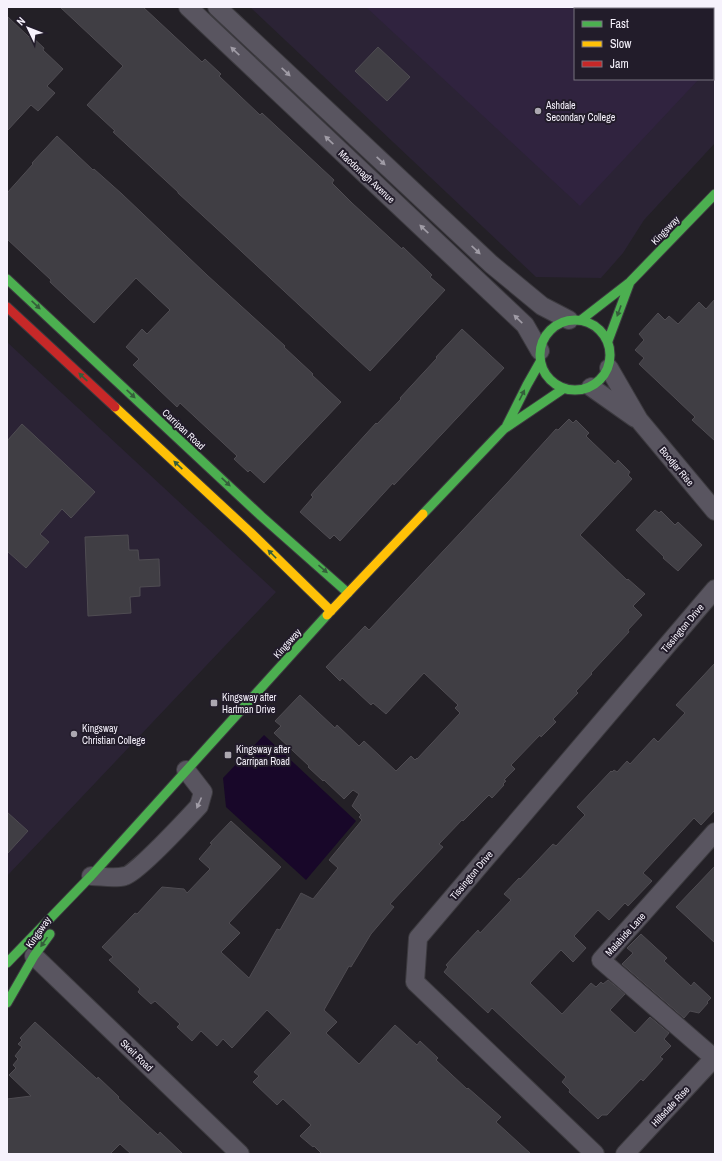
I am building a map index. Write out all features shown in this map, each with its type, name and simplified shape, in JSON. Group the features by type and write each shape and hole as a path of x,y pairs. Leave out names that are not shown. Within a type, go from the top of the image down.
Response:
{"main road":[{"name":"Kingsway","path":"504,430 540,356 543,340 550,331 559,324 575,320 630,282 715,194"},
{"name":"Carripan Road","path":"7,279 151,426 250,532 331,611"},
{"name":"Kingsway","path":"609,368 611,350 608,341 630,282"},
{"name":"Carripan Road","path":"7,306 262,516 348,593"},
{"path":"575,320 592,323 602,331 608,341"},
{"path":"540,356 545,374 553,383 563,389 572,391 591,387 604,376 609,368"},
{"name":"Kingsway","path":"7,963 91,876 331,611 504,430 563,389"},
{"name":"Kingsway","path":"7,1003 34,956 91,876"}],"street":[{"name":"Macdonagh Avenue","path":"188,7 520,320 525,325 540,356"},
{"name":"Macdonagh Avenue","path":"217,7 491,264 542,306 575,320"},
{"name":"Boodjar Rise","path":"609,368 639,420 715,511"},
{"name":"Boodjar Rise","path":"591,387 639,420"},
{"name":"Tissington Drive","path":"595,1154 415,982 418,938 715,589"},
{"path":"91,876 126,876 138,868 199,806 203,792 186,770"},
{"name":"Malahide Lane","path":"715,832 602,960 715,1058"},
{"name":"Skeit Road","path":"34,956 240,1154"},
{"name":"Hillsdale Rise","path":"625,1154 715,1058"}],"shaded area":[{"name":"Ashdale Secondary College","path":"250,7 715,7 715,143 644,220 623,253 601,278 536,277"},
{"path":"366,7 652,7 653,8 574,8 574,80 698,80 580,206"},
{"path":"715,7 715,45 714,8 707,8"},
{"name":"Kingsway Christian College","path":"7,342 276,592 7,876"},
{"path":"264,735 356,821 306,880 226,807 223,778"}],"building":[{"path":"60,7 143,7 202,62 205,59 221,74 219,76 260,115 262,113 334,180 332,183 352,203 402,249 403,247 432,275 430,277 445,290 370,371 113,132 115,131 87,105 123,66"},
{"path":"7,16 29,37 30,35 44,48 43,50 63,69 47,86 55,93 38,111 31,105 7,131"},
{"path":"378,47 410,77 387,101 355,71"},
{"path":"57,136 93,170 94,169 122,194 207,275 285,346 284,347 341,402 264,483 250,470 248,472 234,459 237,456 180,403 177,407 133,365 139,359 126,347 142,329 147,334 170,310 136,278 94,323 7,239 7,193"},
{"path":"715,299 715,441 692,420 695,417 639,364 644,358 635,350 644,340 639,334 658,313 665,320 669,316 678,324 699,302 706,309"},
{"path":"462,329 504,368 394,485 393,483 340,541 334,535 330,539 300,512 313,497 311,495 315,490 376,423 377,424 401,399 400,398"},
{"path":"569,419 573,423 576,420 589,433 586,436 589,439 615,464 618,460 630,472 628,475 632,479 580,535 627,580 628,579 645,594 633,606 642,615 628,630 629,632 576,691 578,693 553,719 556,722 541,737 540,735 511,765 515,769 504,780 506,781 503,784 504,785 492,798 489,795 439,844 443,847 390,904 394,907 371,934 351,967 349,966 324,1010 337,1022 326,1033 359,1064 395,1025 417,1045 420,1041 438,1058 436,1060 467,1089 468,1088 501,1117 496,1122 531,1154 322,1154 300,1136 311,1125 283,1099 277,1105 253,1082 259,1076 254,1072 291,1033 267,1010 232,1048 223,1039 217,1046 201,1031 192,1041 177,1027 180,1024 155,1001 151,1004 138,992 140,989 109,960 113,957 102,947 135,913 137,914 162,887 184,889 187,893 210,869 199,859 212,844 210,843 231,821 281,867 229,923 240,933 221,952 249,978 277,929 280,930 301,893 313,899 338,868 329,860 362,820 359,817 361,815 352,806 359,794 353,790 344,799 324,780 323,781 274,733 281,726 275,721 300,695 335,728 337,725 359,746 364,741 396,771 411,756 415,760 417,759 460,713 455,708 458,705 424,673 386,714 373,703 371,705 342,678 340,681 326,667 365,626 369,630 556,429 558,430"},
{"path":"22,424 95,492 71,518 62,509 40,534 49,542 26,568 7,551 7,441"},
{"path":"655,510 659,513 661,511 675,525 678,522 702,545 678,571 636,530"},
{"path":"128,535 129,550 138,550 139,560 159,559 160,586 140,587 140,596 130,597 131,613 88,616 85,537"},
{"path":"715,663 715,810 701,825 694,818 643,873 652,881 628,906 625,903 609,920 598,910 574,936 586,948 573,962 561,950 530,983 562,1014 591,983 596,987 601,982 603,984 608,980 625,994 610,1010 635,1033 650,1017 669,1033 664,1039 671,1046 660,1057 663,1059 643,1081 641,1079 607,1115 602,1115 598,1119 569,1092 570,1090 562,1082 566,1077 492,1008 488,1013 444,972 448,967 446,965 464,945 478,930 480,933 511,900 504,894 553,844 556,846 585,815 577,807 611,771 612,772 614,770 617,772 627,761 630,764 654,738 658,742 685,713 676,705"},
{"path":"7,812 28,831 7,854"},
{"path":"715,866 715,943 676,907"},
{"path":"641,934 667,958 664,961 691,986 694,982 711,998 699,1013 690,1011 684,1018 622,964 633,953 627,948"},
{"path":"35,1022 97,1079 98,1077 158,1135 160,1132 183,1154 131,1154 120,1144 110,1154 7,1154 7,1099 31,1096 9,1075 16,1068 13,1065 18,1059 15,1056 22,1047 18,1044 22,1040 20,1038"}],"traffic: fast":[{"path":"581,320 630,282 715,194"},
{"path":"7,279 261,516 348,593"},
{"path":"608,341 630,282"},
{"path":"568,320 582,320 595,326 604,335 608,341 610,355 608,369 600,380 589,388 582,390 568,390 561,388 550,380 542,369 540,362 540,348 542,341 550,330 561,322 568,320"},
{"path":"506,427 540,362"},
{"path":"423,514 504,429 563,389"},
{"path":"7,963 91,876 327,615"},
{"path":"7,1003 34,956 50,934"}],"traffic: slow":[{"path":"115,407 250,532 331,611"},
{"path":"327,615 423,514"}],"traffic: jam":[{"path":"7,307 115,407"}],"place":[{"name":"Ashdale Secondary College","path":"538,111"},
{"name":"Kingsway after Hartman Drive","path":"214,703"},
{"name":"Kingsway Christian College","path":"74,734"},
{"name":"Kingsway after Carripan Road","path":"228,755"}]}
